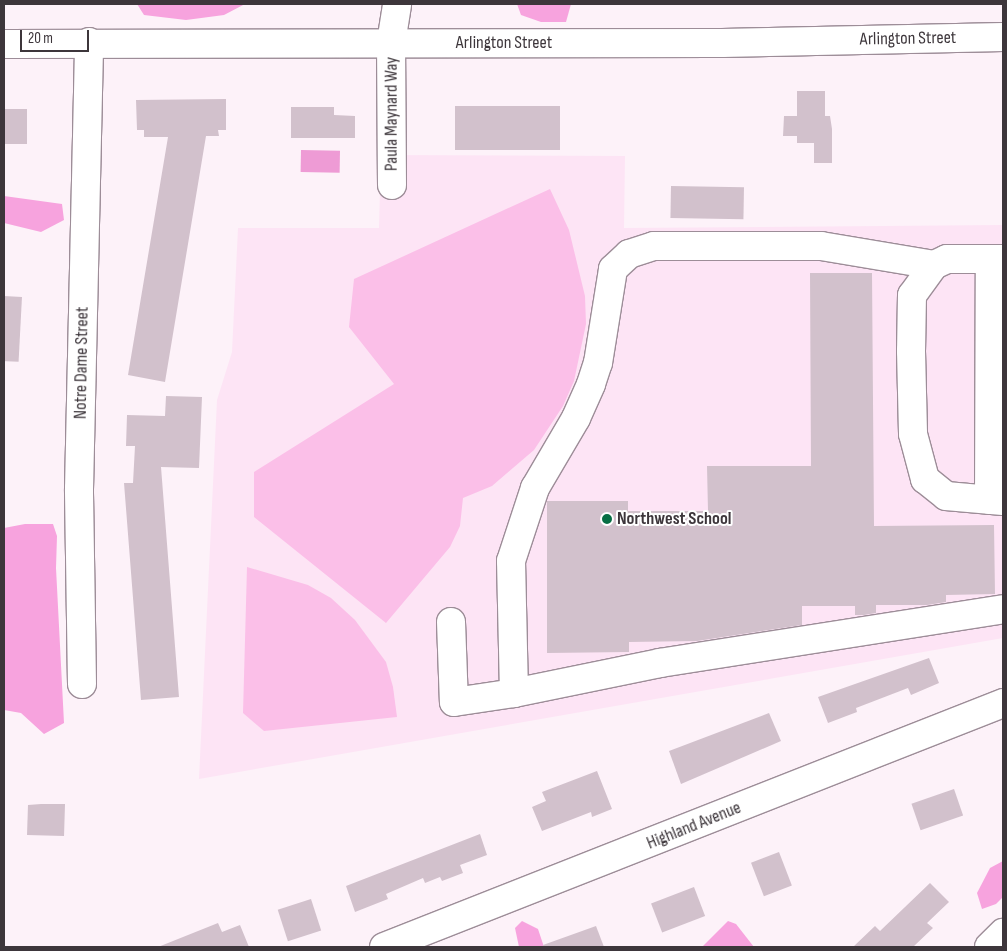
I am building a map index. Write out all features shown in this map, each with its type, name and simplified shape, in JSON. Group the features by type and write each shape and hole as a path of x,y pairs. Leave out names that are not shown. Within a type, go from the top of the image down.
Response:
{"street":[{"name":"Paula Maynard Way","path":"392,185 391,43 397,4"},
{"name":"Arlington Street","path":"4,44 89,42 722,43 1003,37"},
{"name":"Notre Dame Street","path":"82,684 79,489 89,42"},
{"path":"514,693 511,560 535,488 576,418 593,377 613,269 629,254 654,246 821,246 934,265"},
{"path":"947,259 996,259 996,501 946,496 925,479 918,463 913,434 912,294 934,265 947,259"},
{"path":"450,622 454,702 514,693 660,663 1003,609"},
{"name":"Highland Avenue","path":"384,947 1003,703"},
{"path":"989,947 1003,933"}],"shaded area":[{"path":"137,4 245,4 224,15 186,20 144,15"},
{"path":"517,4 571,4 566,22 541,22 521,15"},
{"path":"301,150 340,151 340,173 301,172"},
{"name":"Northwest School","path":"381,155 625,156 624,228 1003,225 1003,638 199,779 217,400 232,352 238,228 379,228"},
{"path":"550,189 569,230 585,296 586,324 574,381 563,406 534,450 492,486 463,498 460,526 450,547 386,623 254,517 254,472 394,384 349,327 354,279"},
{"path":"4,196 62,204 64,220 41,232 4,223"},
{"path":"25,524 53,524 57,536 56,568 64,723 44,734 21,713 4,710 4,528"},
{"path":"247,567 308,585 331,598 355,620 386,662 393,687 397,717 264,731 243,713"},
{"path":"1003,861 1003,897 996,904 982,909 977,893 990,868"},
{"path":"522,921 538,929 544,947 519,947 515,928"},
{"path":"728,921 736,924 754,947 702,947"}],"building":[{"path":"797,91 825,91 825,116 830,116 832,129 832,163 814,163 814,143 797,143 797,136 783,136 784,116 797,116"},
{"path":"226,99 226,130 218,130 219,136 206,136 165,382 128,375 168,137 144,137 144,130 137,130 136,100"},
{"path":"455,106 560,106 560,150 455,150"},
{"path":"291,107 334,107 334,115 355,116 355,138 291,138"},
{"path":"4,109 27,109 27,144 4,144"},
{"path":"671,186 744,187 743,219 670,218"},
{"path":"810,273 872,273 874,526 994,525 995,594 946,595 946,602 927,605 876,605 876,613 864,615 855,615 855,606 802,606 802,625 697,641 629,642 629,652 547,653 547,501 628,501 628,511 708,511 707,466 811,466"},
{"path":"4,296 22,297 19,362 4,361"},
{"path":"166,396 202,397 199,468 161,467 179,697 141,700 124,483 133,483 135,446 126,446 127,415 165,416"},
{"path":"929,658 939,683 911,695 908,688 856,708 857,712 828,723 818,697"},
{"path":"769,713 781,741 681,784 669,751"},
{"path":"597,771 612,809 592,817 591,812 542,831 532,807 546,801 542,792"},
{"path":"954,789 963,815 921,830 911,804"},
{"path":"65,804 64,836 27,835 28,805"},
{"path":"480,834 487,855 460,865 463,873 442,881 440,877 425,883 423,878 386,894 388,899 355,912 346,886"},
{"path":"779,852 792,886 764,896 751,863"},
{"path":"930,883 949,902 927,923 933,928 913,947 853,947 875,926 880,931"},
{"path":"694,887 705,916 662,932 651,903"},
{"path":"311,899 321,930 288,941 278,910"},
{"path":"218,923 222,932 240,925 249,947 158,947"},
{"path":"596,926 604,947 544,947 543,945"}],"place":[{"name":"Northwest School","path":"607,519"}]}
